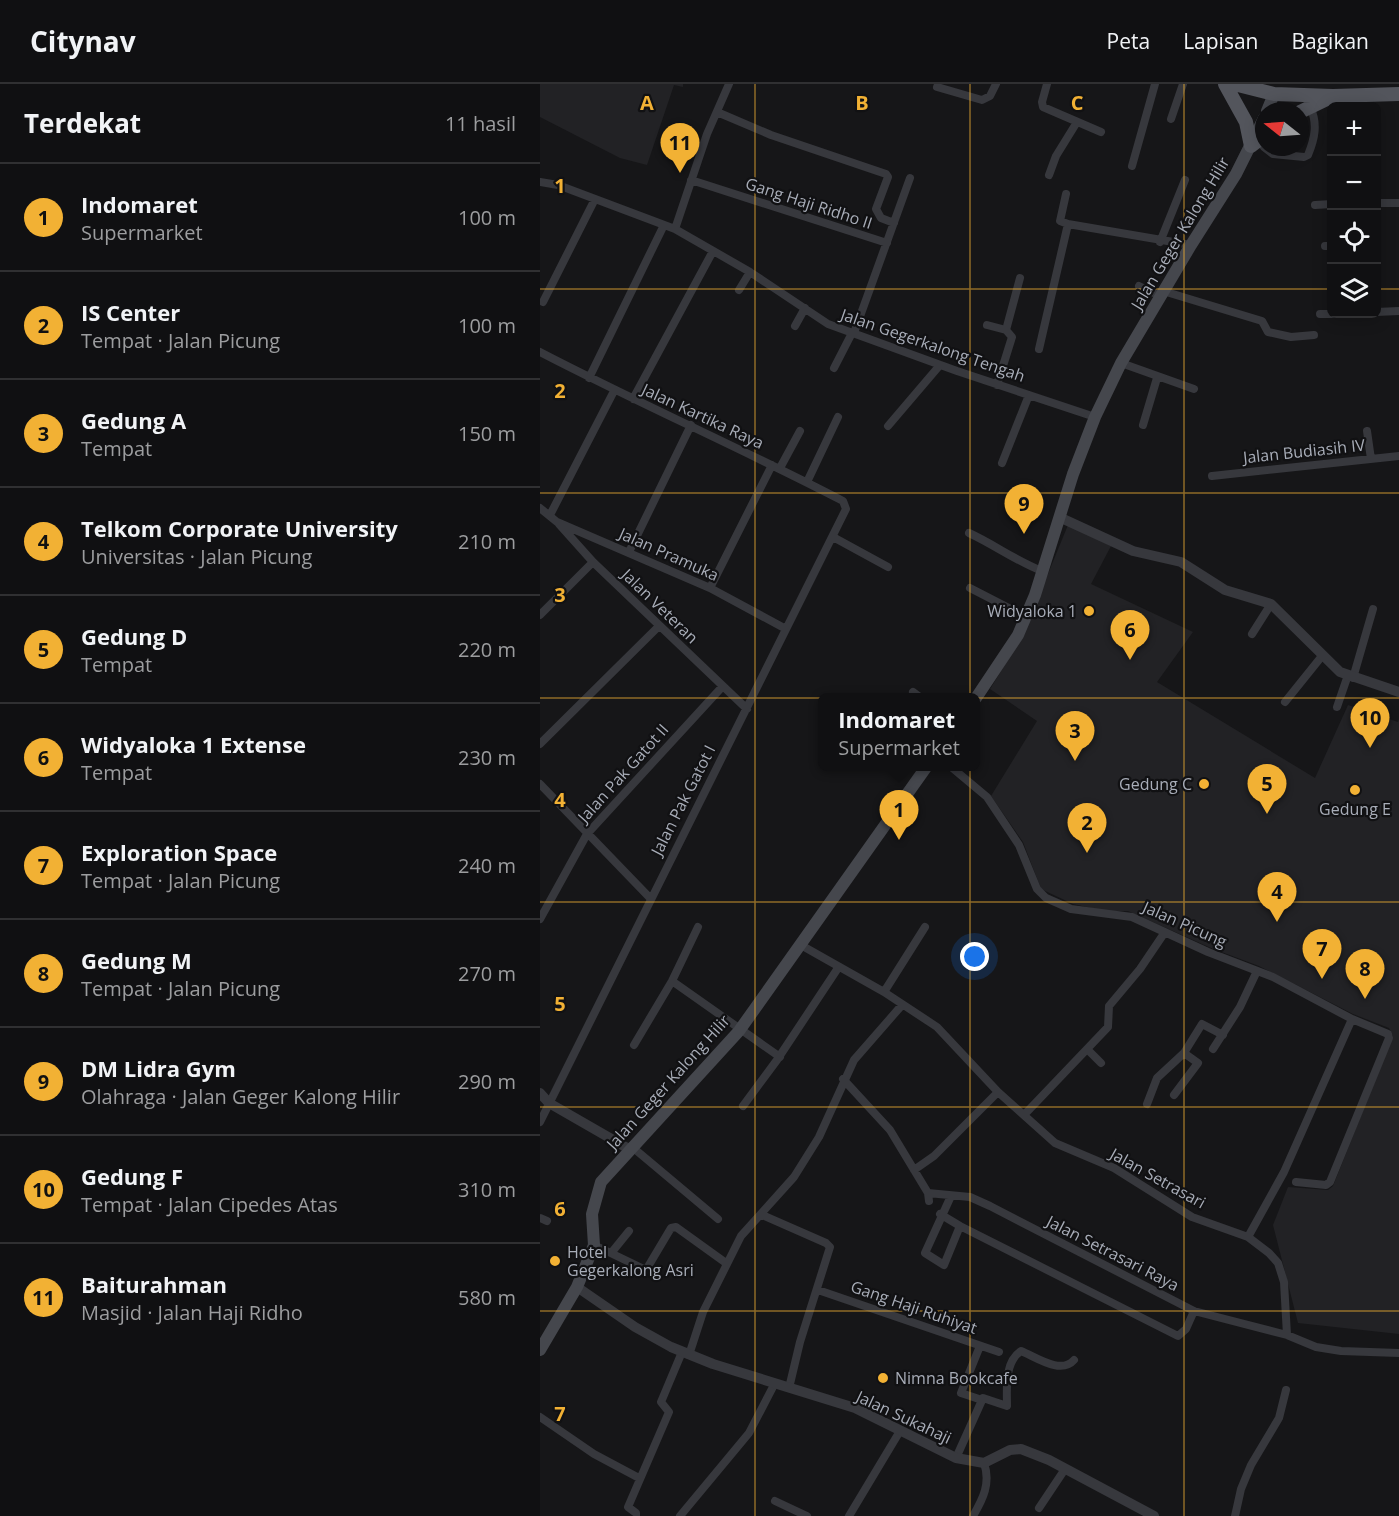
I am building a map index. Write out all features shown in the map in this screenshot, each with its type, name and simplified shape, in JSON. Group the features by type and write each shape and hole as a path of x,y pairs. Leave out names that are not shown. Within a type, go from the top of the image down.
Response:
{"main road":[{"path":"1225,84 1255,136"},
{"path":"1234,84 1274,94 1333,96 1397,91"},
{"path":"1271,102 1274,94"},
{"path":"1309,107 1333,96"},
{"name":"Jalan Geger Kalong Hilir","path":"979,693 1014,643 1026,617 1095,417 1121,363 1191,245 1236,174 1255,149"},
{"name":"Jalan Geger Kalong Hilir","path":"540,1350 577,1287 594,1245 592,1216 596,1190 630,1148 739,1031 923,771"}],"street":[{"path":"675,229 691,180 729,84"},
{"path":"937,87 982,100 990,96 996,84"},
{"path":"1047,84 1042,106 1101,132"},
{"path":"1132,166 1155,84"},
{"path":"1171,118 1183,84"},
{"path":"717,112 771,135 886,174 888,177 876,209 881,218 894,223"},
{"path":"1309,112 1315,116 1315,131 1309,152"},
{"path":"1049,175 1056,156 1077,123"},
{"name":"Gang Haji Ridho II","path":"691,180 887,243 910,178"},
{"path":"1160,242 1185,180"},
{"name":"Jalan Gegerkalong Tengah","path":"540,183 558,185 675,229 750,272 828,324 997,385 1095,417"},
{"path":"1066,194 1060,222 1160,242 1191,245"},
{"path":"543,302 595,199"},
{"path":"1381,203 1399,203"},
{"path":"1316,205 1327,204"},
{"path":"1039,349 1068,224"},
{"path":"589,378 663,225"},
{"path":"834,368 853,333 887,243"},
{"path":"633,399 713,251"},
{"path":"739,290 750,272"},
{"path":"1006,330 1020,278"},
{"path":"1139,286 1262,321 1268,332 1291,337 1314,335"},
{"path":"795,326 805,308"},
{"path":"1381,312 1399,311"},
{"path":"1320,315 1327,315"},
{"path":"987,326 1006,330 1012,339 997,385"},
{"name":"Jalan Kartika Raya","path":"540,352 614,391 691,425 807,482 843,501 845,512"},
{"path":"1121,363 1157,378 1194,389"},
{"path":"888,426 940,365"},
{"path":"1143,426 1157,378"},
{"path":"553,519 614,391"},
{"path":"1002,464 1029,395"},
{"path":"807,482 838,417"},
{"path":"629,552 691,425"},
{"path":"710,588 776,466 800,431"},
{"path":"1367,431 1371,459"},
{"name":"Jalan Budiasih IV","path":"1212,476 1399,456"},
{"name":"Jalan Pramuka","path":"540,508 553,519 710,588 786,629"},
{"name":"Jalan Pak Gatot I","path":"540,1122 845,512"},
{"path":"1059,517 1133,551 1181,562 1225,590 1271,604 1322,656 1350,677 1399,692"},
{"name":"Jalan Veteran","path":"553,519 593,562 747,709"},
{"path":"969,533 1001,548 1016,561 1042,571"},
{"path":"833,537 888,567"},
{"path":"540,615 593,562"},
{"path":"970,588 1026,617"},
{"path":"1252,634 1271,604"},
{"path":"1336,707 1350,677 1373,609"},
{"path":"540,744 659,626"},
{"path":"1285,702 1322,656"},
{"name":"Jalan Pak Gatot II","path":"540,919 587,834 722,687"},
{"name":"Jalan Picung","path":"956,771 987,797 1019,845 1039,892 1071,909 1128,916 1257,971 1352,1019 1387,1033 1389,1038 1330,1182 1326,1185 1296,1182"},
{"path":"540,784 650,898"},
{"path":"634,1045 672,981 698,927"},
{"path":"884,992 924,927"},
{"path":"1024,1115 1108,1027 1109,1006 1140,969 1165,932"},
{"name":"Jalan Setrasari","path":"799,944 884,992 941,1030 998,1092 1055,1143 1114,1168 1192,1216 1248,1237 1278,1263 1284,1282 1287,1335"},
{"path":"743,1106 780,1056 838,968"},
{"path":"1213,1049 1223,1035 1257,971"},
{"path":"672,981 739,1031 780,1056"},
{"path":"636,1516 636,1513 628,1507 669,1412 661,1402 686,1353 726,1263 741,1236 794,1178 819,1137 843,1079 854,1060 902,1005"},
{"path":"1248,1237 1284,1172 1352,1019"},
{"path":"1147,1104 1157,1078 1184,1053 1203,1024 1223,1035"},
{"path":"1087,1049 1101,1063"},
{"path":"1174,1095 1198,1064 1184,1053"},
{"name":"Jalan Setrasari Raya","path":"843,1079 890,1130 928,1197 970,1197 1194,1311 1287,1335"},
{"path":"914,1170 934,1156 998,1092"},
{"path":"540,1094 549,1103 630,1148 718,1219"},
{"path":"951,1196 940,1214 925,1256 946,1264 960,1226"},
{"path":"940,1214 1178,1336 1186,1329 1194,1311"},
{"path":"762,1215 829,1245 830,1251 800,1342 789,1388"},
{"path":"594,1245 647,1270 671,1228 676,1227 726,1263"},
{"path":"612,1252 629,1231"},
{"name":"Jalan Sukahaji","path":"577,1287 635,1327 686,1353 855,1408 956,1458 984,1463"},
{"name":"Gang Haji Ruhiyat","path":"819,1290 999,1352"},
{"path":"1287,1335 1316,1347 1341,1351 1399,1353"},
{"path":"980,1346 961,1393 1007,1406 1011,1360 1020,1352 1061,1367 1074,1360"},
{"path":"680,1516 749,1433 775,1383"},
{"path":"1236,1516 1241,1489 1251,1465 1279,1418 1286,1390"},
{"path":"956,1458 982,1399"},
{"path":"540,1417 594,1454 639,1478"},
{"path":"849,1516 900,1431"},
{"path":"974,1516 986,1494 987,1472 984,1463 1010,1450 1021,1449 1065,1469 1154,1516"},
{"path":"1039,1508 1065,1469"},
{"path":"775,1501 807,1516"}],"shaded area":[{"path":"540,84 683,84 683,87 674,85 647,165 620,158 540,117"},
{"path":"1068,525 1111,546 1091,584 1193,632 1157,682 1315,778 1348,705 1398,722 1399,719 1399,1334 1298,1323 1273,1225 1288,1187 1328,1190 1333,1186 1393,1036 1389,1028 1353,1014 1259,966 1211,948 1128,911 1105,911 1073,904 1041,889 1023,842 991,796 1037,721 990,689 1022,637"}],"place":[{"name":"Baiturahman","path":"680,173"},
{"name":"DM Lidra Gym","path":"1024,534"},
{"name":"Widyaloka 1","path":"1089,611"},
{"name":"Widyaloka 1 Extense","path":"1130,660"},
{"name":"Gedung F","path":"1370,748"},
{"name":"Gedung A","path":"1075,761"},
{"name":"Gedung C","path":"1204,784"},
{"name":"Gedung E","path":"1355,790"},
{"name":"Gedung D","path":"1267,814"},
{"name":"Indomaret","path":"899,840"},
{"name":"IS Center","path":"1087,853"},
{"name":"Telkom Corporate University","path":"1277,922"},
{"name":"Exploration Space","path":"1322,979"},
{"name":"Gedung M","path":"1365,999"},
{"name":"Hotel Gegerkalong Asri","path":"555,1261"},
{"name":"Nimna Bookcafe","path":"883,1378"}]}
